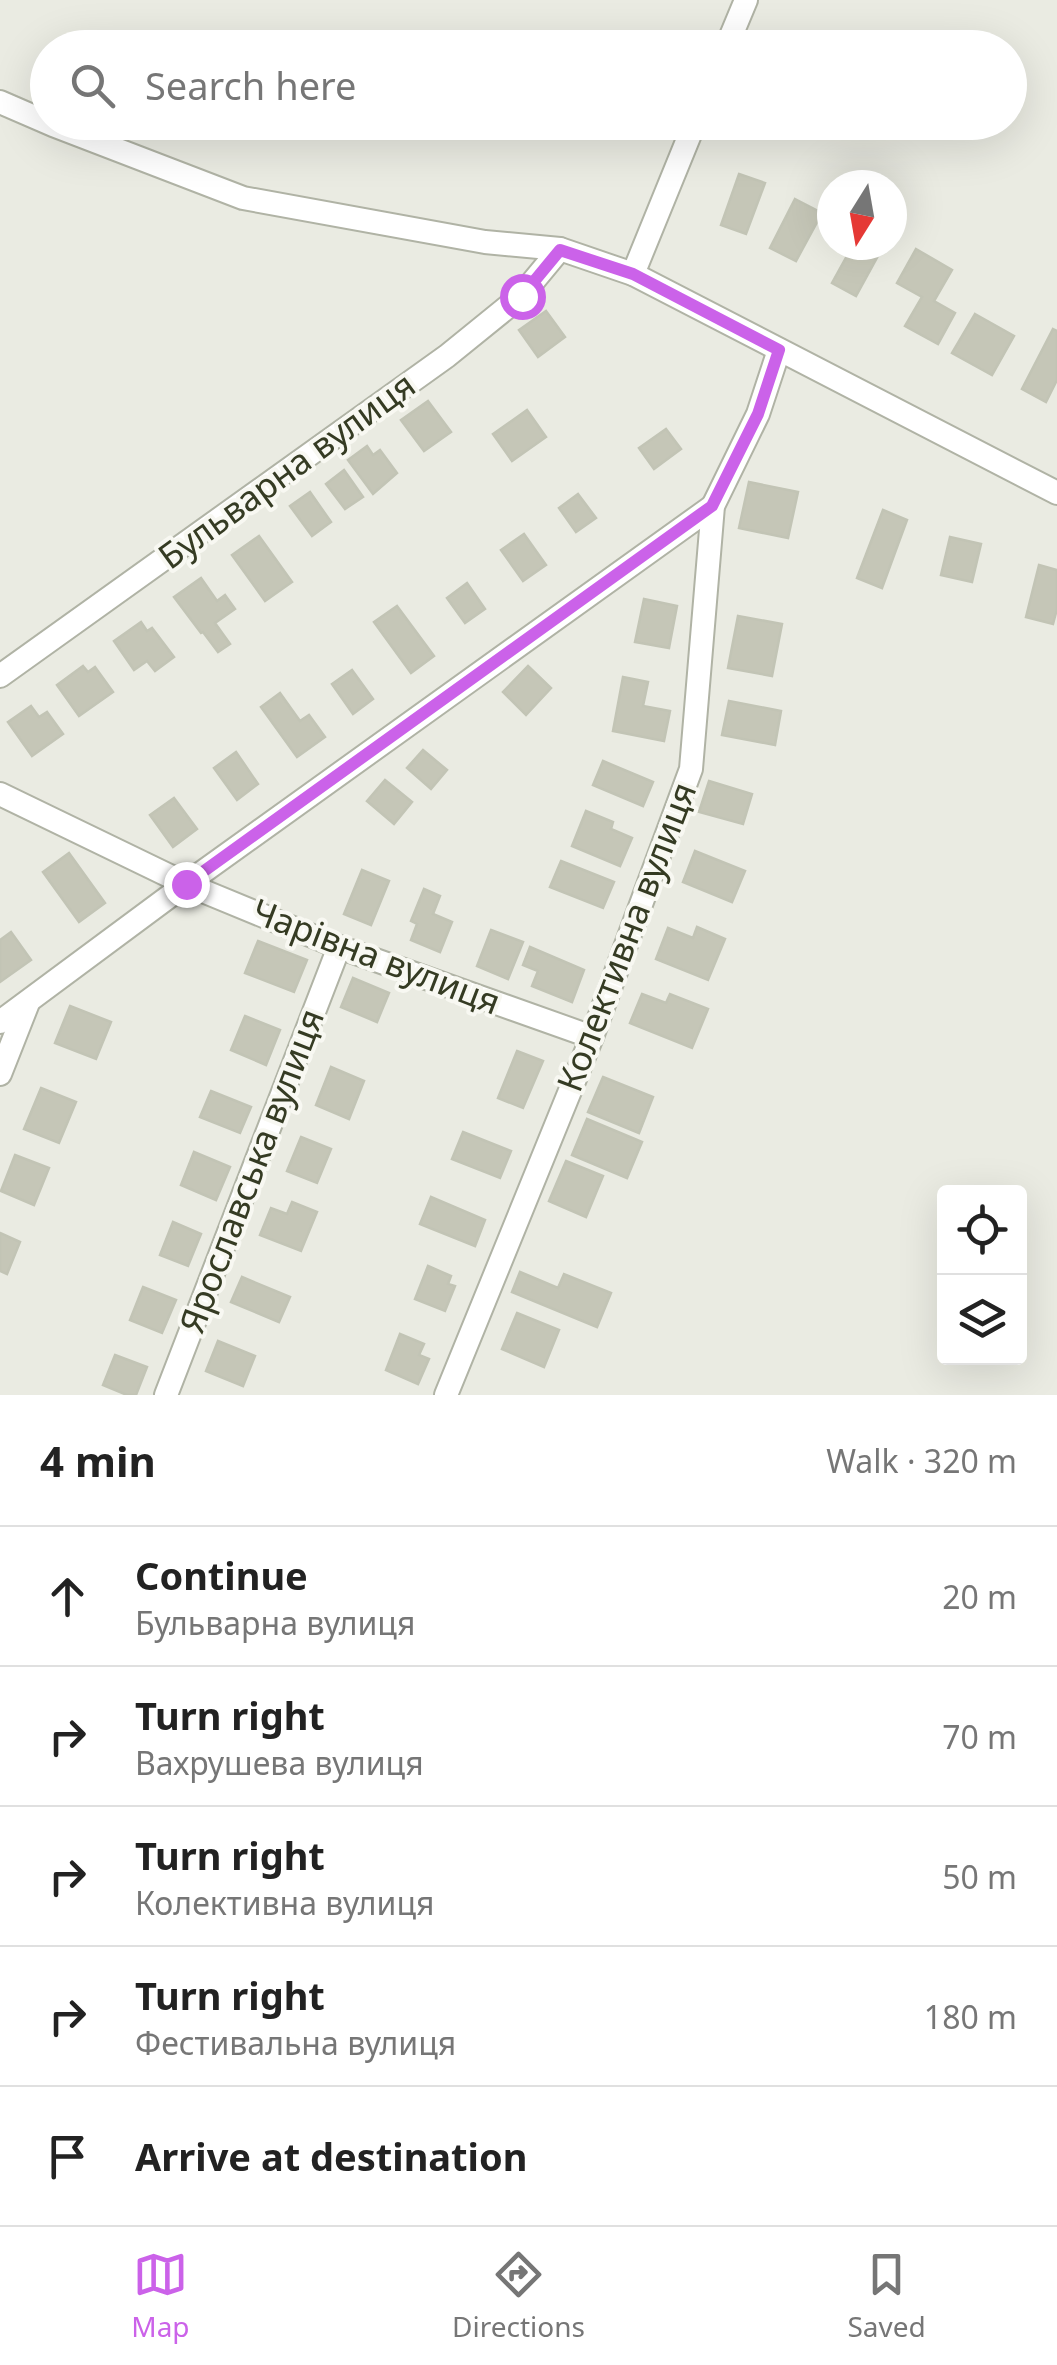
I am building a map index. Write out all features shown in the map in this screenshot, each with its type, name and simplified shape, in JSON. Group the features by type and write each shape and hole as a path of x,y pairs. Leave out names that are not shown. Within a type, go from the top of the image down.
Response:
{"street":[{"path":"734,30 746,0"},
{"path":"0,102 30,115"},
{"path":"91,140 242,198 485,242 560,250 633,274 1057,493"},
{"path":"633,274 689,140"},
{"name":"Бульварна вулиця","path":"0,676 446,356 522,296 560,250"},
{"name":"Колективна вулиця","path":"446,1395 592,1037 691,768 712,506 758,414 779,350"},
{"path":"0,1022 712,506"},
{"name":"Чарівна вулиця","path":"0,794 186,884 339,947 592,1037"},
{"name":"Ярославська вулиця","path":"166,1395 339,947"},
{"path":"0,1074 29,1000"}],"building":[{"path":"739,174 765,183 746,234 721,225"},
{"path":"795,199 817,210 817,222 796,261 770,248"},
{"path":"916,249 952,270 934,301 955,313 938,344 905,326 922,297 897,283"},
{"path":"845,260 876,260 856,296 832,283"},
{"path":"546,311 565,337 538,357 519,330"},
{"path":"975,314 1014,336 992,375 952,353"},
{"path":"1053,329 1057,331 1057,380 1046,402 1022,389"},
{"path":"428,401 451,432 424,451 401,420"},
{"path":"527,410 546,437 512,461 493,434"},
{"path":"666,429 681,449 654,469 639,448"},
{"path":"367,446 373,455 380,450 397,473 373,494 348,460"},
{"path":"344,470 363,497 345,509 326,484"},
{"path":"749,482 798,492 788,538 739,528"},
{"path":"310,492 331,522 312,536 290,506"},
{"path":"578,494 596,518 576,532 559,508"},
{"path":"883,510 907,520 882,588 857,578"},
{"path":"524,534 546,565 523,581 501,550"},
{"path":"259,536 292,582 265,601 232,555"},
{"path":"950,537 981,544 972,582 941,575"},
{"path":"1039,565 1057,570 1053,624 1026,617"},
{"path":"201,578 217,601 225,595 235,609 215,623 230,644 218,652 174,597"},
{"path":"467,583 485,609 465,623 447,598"},
{"path":"644,599 677,606 669,648 635,642"},
{"path":"397,606 434,656 411,673 374,622"},
{"path":"738,616 782,624 772,676 728,668"},
{"path":"141,622 147,631 152,628 174,657 155,671 147,661 134,670 114,641"},
{"path":"83,666 88,672 95,667 113,692 79,716 57,685"},
{"path":"528,666 551,688 526,715 503,692"},
{"path":"352,670 373,699 353,714 332,684"},
{"path":"623,677 648,682 643,706 670,711 664,741 613,731"},
{"path":"280,693 300,721 309,715 325,737 297,757 261,707"},
{"path":"729,701 781,711 775,745 722,735"},
{"path":"31,706 39,717 47,712 63,734 32,756 8,722"},
{"path":"423,750 447,770 431,789 407,768"},
{"path":"236,752 258,784 237,800 214,768"},
{"path":"603,761 653,782 643,806 593,785"},
{"path":"385,780 412,802 394,824 367,801"},
{"path":"709,781 752,794 743,824 699,812"},
{"path":"174,798 197,829 173,847 150,815"},
{"path":"586,811 613,822 611,829 632,838 620,866 572,846"},
{"path":"695,851 745,871 732,902 683,882"},
{"path":"69,853 105,903 79,922 43,872"},
{"path":"561,861 614,882 603,908 550,887"},
{"path":"362,870 389,881 371,925 344,914"},
{"path":"424,889 440,896 433,914 452,922 440,952 411,940 417,924 411,921"},
{"path":"697,927 725,939 708,980 656,959 668,928 693,938"},
{"path":"491,930 523,942 508,979 477,966"},
{"path":"11,932 31,960 0,982 0,940"},
{"path":"258,941 307,960 294,992 245,973"},
{"path":"530,947 584,970 572,1002 532,986 538,971 523,965"},
{"path":"353,978 389,993 377,1022 341,1007"},
{"path":"642,994 666,1003 670,994 708,1009 692,1048 630,1023"},
{"path":"70,1006 111,1022 96,1059 55,1043"},
{"path":"245,1016 280,1030 266,1065 231,1050"},
{"path":"517,1051 543,1061 523,1108 498,1098"},
{"path":"331,1067 364,1081 349,1119 316,1105"},
{"path":"603,1077 653,1097 639,1133 588,1112"},
{"path":"41,1088 76,1102 59,1143 24,1129"},
{"path":"211,1091 251,1107 240,1133 200,1117"},
{"path":"587,1119 642,1142 627,1178 572,1155"},
{"path":"463,1132 511,1151 500,1178 452,1159"},
{"path":"301,1137 331,1149 317,1183 287,1171"},
{"path":"194,1152 230,1167 216,1200 181,1185"},
{"path":"15,1155 49,1168 34,1205 1,1191"},
{"path":"566,1161 603,1176 586,1217 549,1201"},
{"path":"431,1197 485,1220 475,1246 420,1224"},
{"path":"292,1202 317,1212 301,1251 260,1235 271,1208 287,1214"},
{"path":"173,1222 201,1234 188,1266 160,1255"},
{"path":"0,1233 20,1242 7,1274 0,1271"},
{"path":"428,1266 451,1276 448,1284 455,1286 445,1311 415,1299"},
{"path":"520,1272 558,1288 564,1274 611,1293 597,1327 512,1292"},
{"path":"242,1277 290,1297 279,1322 231,1302"},
{"path":"143,1287 176,1300 162,1333 130,1320"},
{"path":"517,1313 559,1330 544,1367 502,1349"},
{"path":"400,1334 424,1344 419,1355 429,1359 418,1384 386,1370"},
{"path":"218,1341 255,1356 243,1386 206,1371"},
{"path":"115,1355 147,1367 136,1395 103,1385"}],"route":[{"path":"186,884 712,506 758,414 779,350 633,274 560,250 522,296"}]}
